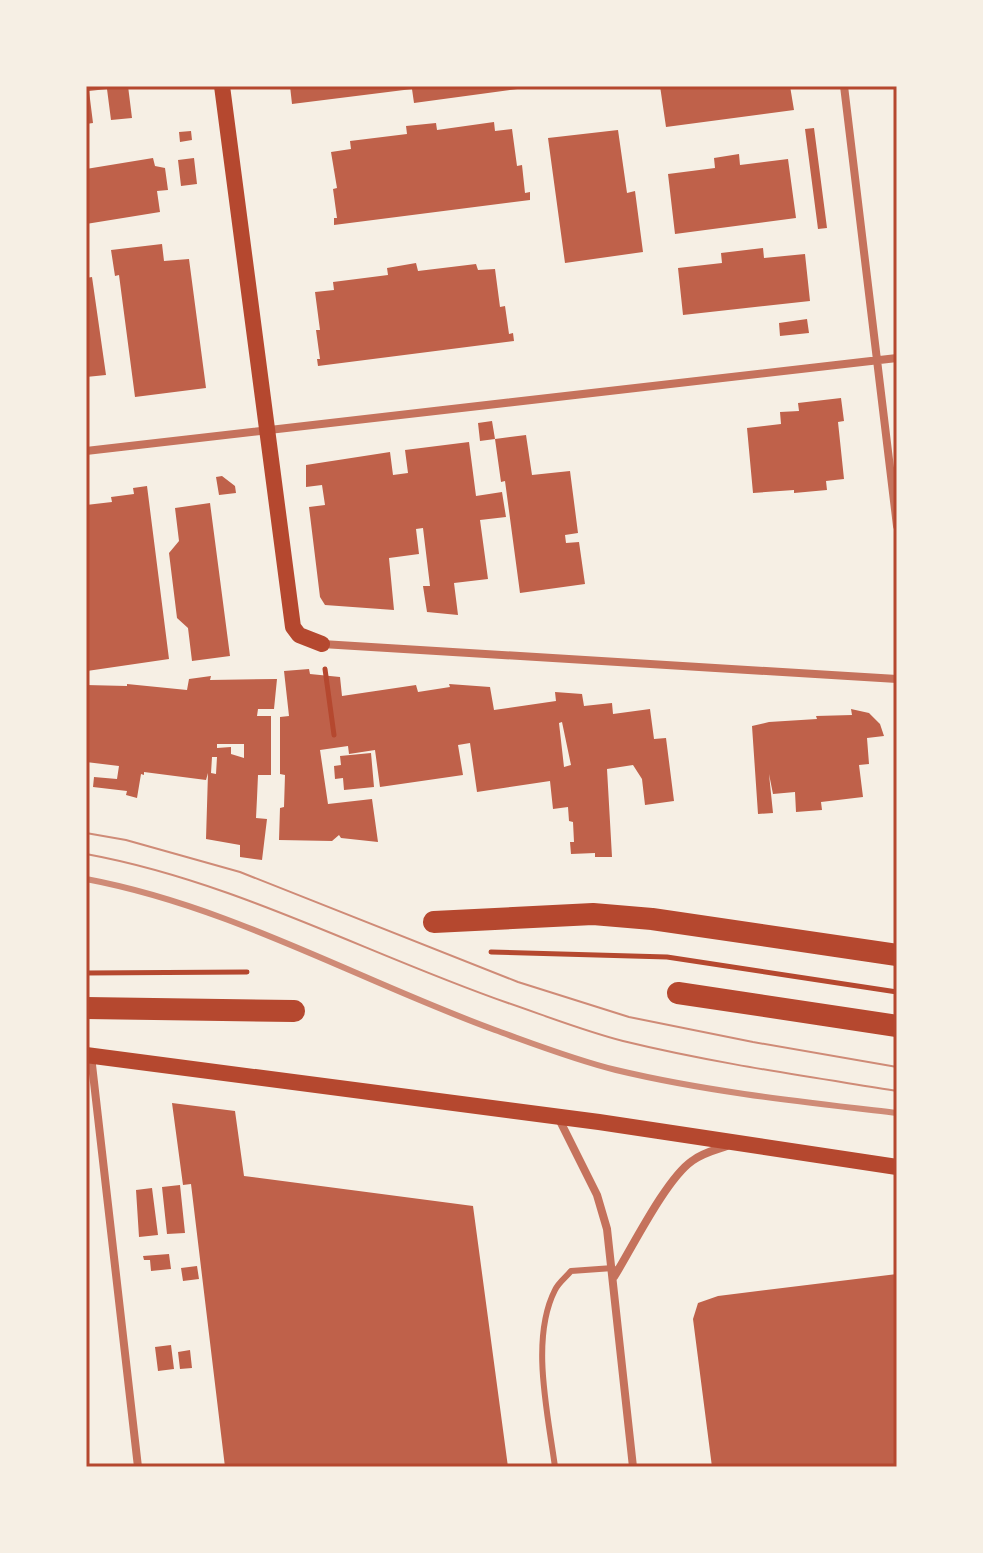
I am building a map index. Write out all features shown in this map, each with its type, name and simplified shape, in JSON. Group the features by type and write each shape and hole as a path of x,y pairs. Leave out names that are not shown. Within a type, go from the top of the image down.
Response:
{"highway":[{"path":"434,922 593,914 652,919 897,955"},
{"path":"678,993 897,1026"},
{"path":"86,1008 294,1011"}],"main road":[{"path":"222,86 293,627 299,635 322,644"},
{"path":"89,1055 557,1117 897,1167"}],"street":[{"path":"844,86 897,526"},
{"path":"86,451 897,358"},
{"path":"322,644 897,679"},
{"path":"89,1055 138,1467"},
{"path":"557,1117 597,1195 607,1229 633,1467"},
{"path":"614,1278 681,1171 702,1155 735,1143"}],"lane":[{"path":"555,1467 543,1364 545,1326 555,1288 571,1271 613,1268"}],"path":[{"path":"322,644 334,735"},
{"path":"86,973 247,972"}],"building":[{"path":"86,86 128,86 132,118 111,120 107,89 89,91 93,123 86,124"},
{"path":"290,86 525,88 414,103 412,89 292,104"},
{"path":"660,86 790,86 794,110 666,127"},
{"path":"494,122 495,131 512,129 517,166 522,165 525,193 530,192 530,200 334,225 334,218 337,218 333,189 337,188 331,152 351,149 350,141 407,134 406,126 436,123 437,130"},
{"path":"814,128 827,228 818,229 805,129"},
{"path":"618,130 627,193 635,191 643,252 565,263 548,138"},
{"path":"191,131 192,140 180,142 179,132"},
{"path":"739,154 740,165 788,159 796,218 675,234 668,174 715,168 714,158"},
{"path":"153,158 155,166 165,168 168,190 157,191 160,212 86,224 86,169"},
{"path":"194,158 197,184 181,186 178,160"},
{"path":"162,244 164,261 189,259 206,388 135,397 119,275 115,276 111,250"},
{"path":"763,248 764,258 805,254 810,301 683,315 678,268 722,263 721,253"},
{"path":"416,263 418,271 476,264 478,270 495,269 500,307 505,306 509,334 513,333 514,341 318,366 316,330 320,330 315,292 334,290 333,282 388,275 387,268"},
{"path":"92,277 106,375 86,377 86,278"},
{"path":"807,319 809,333 780,336 779,323"},
{"path":"841,398 844,421 838,422 844,479 826,481 827,490 753,493 747,428 781,424 780,412 799,411 798,403"},
{"path":"492,421 495,439 480,441 478,423"},
{"path":"526,435 532,475 570,471 578,533 565,535 566,543 579,542 585,584 520,593 505,481 501,482 495,439"},
{"path":"469,442 476,496 502,492 506,517 480,520 488,579 454,583 458,615 427,612 423,586 430,586 423,528 416,529 419,554 389,558 394,610 325,605 320,597 309,507 325,505 322,485 306,487 306,465 390,452 393,475 408,473 405,450"},
{"path":"222,476 235,486 236,493 219,495 216,477"},
{"path":"147,486 169,659 87,671 86,505 112,502 111,497 134,494 133,488"},
{"path":"210,503 230,656 192,661 188,628 177,618 169,553 179,541 175,508"},
{"path":"309,669 310,674 340,677 342,696 416,685 418,692 450,687 449,684 490,687 494,710 556,701 555,692 582,694 584,706 612,703 613,714 650,709 654,739 666,738 674,801 645,805 642,779 633,765 607,769 612,857 595,857 595,853 571,854 573,822 569,821 568,807 553,809 550,781 477,792 470,743 458,745 463,775 380,787 375,750 349,754 348,746 320,750 328,804 372,799 378,842 341,838 339,835 332,841 279,840 285,775 280,774 280,717 289,716 284,671","holes":["562,722 571,765 564,767 559,723"]},
{"path":"211,676 210,680 277,679 274,709 258,709 257,716 271,716 271,775 258,775 256,818 267,819 262,860 240,857 240,845 206,839 208,773 206,780 144,772 137,798 126,795 127,791 93,787 94,777 117,779 119,766 86,762 86,685 127,684 187,690 189,679","holes":["217,744 244,744 244,758 231,754 231,747 217,748","212,757 217,757 216,774 211,773"]},
{"path":"851,709 869,713 880,724 884,736 867,738 869,764 859,765 863,797 821,802 822,810 796,812 795,792 773,794 769,774 773,813 758,814 752,726 817,719 816,716 852,715"},
{"path":"371,753 374,787 344,790 343,778 335,779 334,766 341,765 340,756"},
{"path":"172,1103 235,1111 244,1176 473,1206 508,1467 225,1467 191,1184 183,1185"},
{"path":"180,1185 185,1233 167,1234 162,1187"},
{"path":"152,1188 158,1235 139,1237 136,1190"},
{"path":"169,1254 171,1269 151,1271 150,1260 144,1260 143,1256"},
{"path":"197,1266 199,1279 183,1281 181,1268"},
{"path":"897,1274 897,1467 712,1467 693,1319 698,1303 718,1296"},
{"path":"171,1345 174,1369 158,1371 155,1347"},
{"path":"190,1350 192,1368 180,1369 178,1352"}],"tram line":[{"path":"86,833 126,840 240,872 518,982 629,1017 897,1067"},
{"path":"86,854 141,866 247,900 455,984 608,1037 725,1063 897,1091"}],"railway":[{"path":"86,879 139,891 243,925 444,1010 601,1066 721,1090 897,1113"}]}
